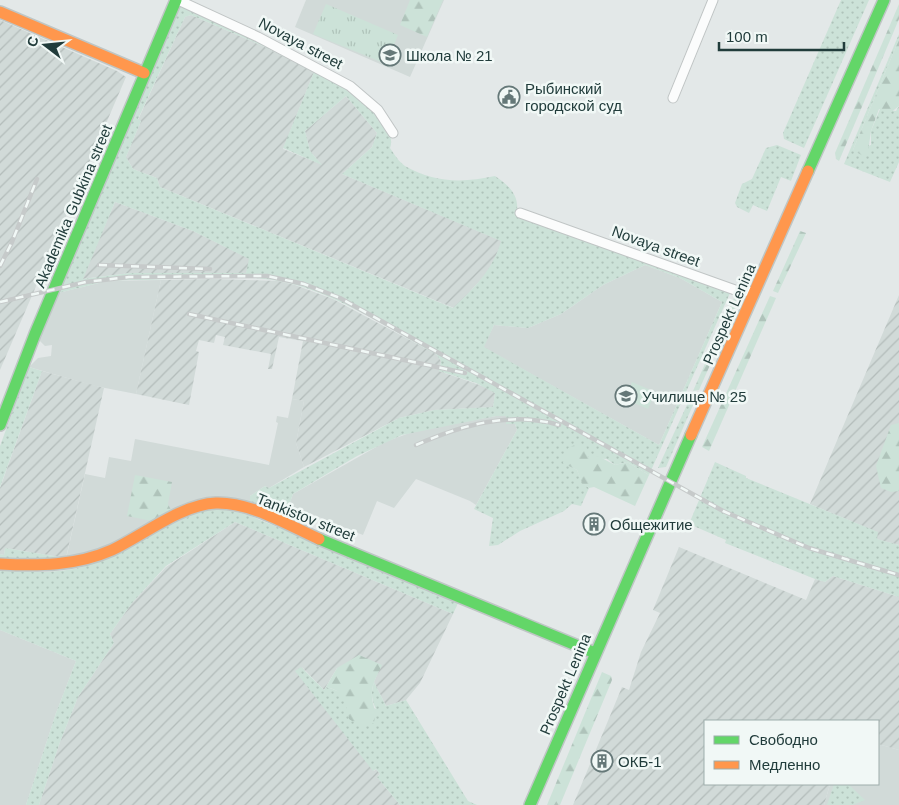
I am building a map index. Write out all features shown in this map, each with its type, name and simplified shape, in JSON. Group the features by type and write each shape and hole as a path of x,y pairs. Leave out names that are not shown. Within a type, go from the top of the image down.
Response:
{"street":[{"name":"Akademika Gubkina street","path":"0,426 35,334 144,73 177,0"},
{"name":"Novaya street","path":"177,0 258,37 350,86 378,110 393,133"},
{"path":"673,98 713,0"},
{"name":"Prospekt Lenina","path":"530,805 594,653 884,0"},
{"path":"0,12 144,73"},
{"name":"Novaya street","path":"520,213 735,290 755,292"},
{"name":"Tankistov street","path":"0,564 48,565 84,560 110,551 202,506 225,503 298,530 594,653"}],"shaded area":[{"name":"Школа № 21","path":"306,0 444,0 410,77 295,27"},
{"path":"191,15 265,47 314,72 283,149 321,164 310,151 305,131 346,96 377,133 372,147 342,174 502,241 491,269 454,308 160,187 157,178 133,169 126,157 141,121 138,120 185,17"},
{"path":"0,20 117,71 126,77 0,370"},
{"path":"115,202 193,231 250,259 246,274 130,273 82,279"},
{"name":"Училище № 25","path":"645,265 680,278 722,302 659,445 483,347 494,325 528,328 561,314 603,285"},
{"path":"161,280 136,394 95,386 29,367 38,358 51,356 52,345 45,346 39,340 58,293 107,281"},
{"path":"161,280 279,281 333,299 436,354 441,361 439,371 488,388 495,393 493,407 434,410 399,418 304,467 296,443 304,401 292,399 303,341 279,337 272,369 268,369 271,354 223,345 225,337 216,335 214,343 199,340 196,351 199,352 189,405 136,394"},
{"path":"899,295 899,545 876,539 877,532 810,504"},
{"path":"42,371 104,388 66,558 5,548 4,555 0,554 0,488"},
{"path":"292,399 304,401 296,443 304,467 269,488 265,486 250,496 251,501 246,504 66,559 85,474 105,478 109,457 131,461 135,439 269,465 278,423 276,422 277,416 288,418"},
{"path":"496,416 506,416 507,424 515,424 517,430 476,505 416,479 394,508 377,501 363,535 289,505 293,494 385,442 415,431"},
{"path":"235,522 453,614 420,683 406,700 386,706 374,682 381,665 337,668 324,690 302,667 374,771 376,769 380,774 377,777 400,805 39,805 60,742 78,697 114,643 110,634 132,603 166,567"},
{"path":"679,547 806,600 815,579 825,582 833,576 899,597 899,750 879,744 879,720 704,720 704,785 830,785 824,805 573,805 622,687 629,690 641,652 660,613 653,610"},
{"path":"0,630 76,661 56,713 26,805 0,805"},
{"path":"879,744 899,750 899,805 824,805 830,785 879,785"}],"green space":[{"path":"410,0 443,0 427,37 400,25"},
{"path":"841,0 869,0 804,148 784,139 783,133"},
{"path":"326,4 398,35 386,64 313,34"},
{"path":"899,4 899,19 839,161 836,159 835,153"},
{"path":"181,5 239,33 342,86 378,115 389,132 390,148 405,166 416,172 449,180 472,180 495,176 510,188 516,198 516,216 730,293 649,475 627,462 615,465 607,459 589,458 585,454 568,465 577,470 582,482 589,488 581,506 572,504 564,511 520,531 498,545 489,546 493,518 474,509 517,430 515,424 506,424 506,416 496,416 402,435 357,456 293,494 284,519 246,504 250,501 250,496 265,486 269,488 399,418 434,410 493,407 495,393 476,383 439,371 441,361 436,354 332,298 296,285 277,281 257,278 213,277 107,281 58,293","holes":["191,15 265,47 314,72 283,148 322,165 310,151 305,131 346,96 377,133 372,147 342,174 501,241 488,269 476,285 453,308 160,187 157,178 133,169 126,157 141,121 138,119 185,17","115,202 193,231 249,259 246,273 130,273 83,279","645,265 680,278 722,302 659,445 484,347 494,325 528,328 561,314 603,285"]},
{"path":"899,34 899,39 853,150 871,145 871,131 880,109 896,111 899,106 899,162 890,182 844,164"},
{"path":"899,39 899,106 890,113 879,109 871,131 868,152 863,156 853,150"},
{"path":"777,145 801,155 791,181 781,177 767,211 753,205 749,213 737,207 735,203 742,184 752,179 766,148"},
{"path":"800,231 806,233 778,293 773,291"},
{"path":"735,296 737,304 699,390 693,391"},
{"path":"770,296 776,298 709,451 702,447"},
{"path":"29,367 42,371 0,487 0,446"},
{"path":"632,382 655,392 648,409 625,399"},
{"path":"691,396 693,398 693,405 666,467 658,468"},
{"path":"899,423 899,491 891,492 881,488 876,466 891,425"},
{"path":"582,444 587,448 585,453 589,458 598,456 615,465 627,462 649,475 635,506 594,487 589,488 582,483 577,470 563,463 568,448"},
{"path":"715,462 746,476 746,478 878,532 877,539 899,545 899,597 833,576 825,582 815,579 725,543 726,540 689,524"},
{"path":"135,475 172,482 168,504 172,512 152,521 127,516"},
{"path":"216,507 248,515 459,601 453,614 235,522 166,566 132,603 110,634 114,643 78,697 60,742 39,805 26,805 56,713 76,661 0,630 0,571 46,572 69,570 91,564 168,526"},
{"path":"5,548 66,559 0,559 0,554 4,555"},
{"path":"359,655 382,665 372,689 375,713 374,723 367,725 358,724 349,719 344,698 338,691 326,687 337,668"},
{"path":"301,667 324,690 326,687 332,689 376,709 372,696 374,682 386,706 406,700 468,801 477,805 400,805 377,777 380,774 376,769 373,771 295,671"},
{"path":"602,672 611,676 612,680 560,805 547,805"},
{"path":"834,785 849,785 865,800 853,805 827,805"}],"railway":[{"path":"0,266 12,242 37,179"},
{"path":"99,265 210,269"},
{"path":"0,302 86,282 129,277 267,276 304,284 340,298 723,511 809,548 899,575"},
{"path":"189,314 465,373"},
{"path":"416,445 451,431 486,422 522,419 559,425"}],"traffic: fast":[{"path":"0,425 35,334 176,0"},
{"path":"808,171 884,0"},
{"path":"530,805 691,435"},
{"path":"319,539 595,653"}],"traffic: slow":[{"path":"0,12 144,73"},
{"path":"691,435 808,171"},
{"path":"0,564 43,565 85,559 112,550 162,522 190,509 216,503 243,506 256,510 319,539"}],"place":[{"name":"Школа № 21","path":"390,55"},
{"name":"Рыбинский городской суд","path":"509,97"},
{"name":"Училище № 25","path":"626,396"},
{"name":"Общежитие","path":"594,524"},
{"name":"ОКБ-1","path":"602,761"}]}
